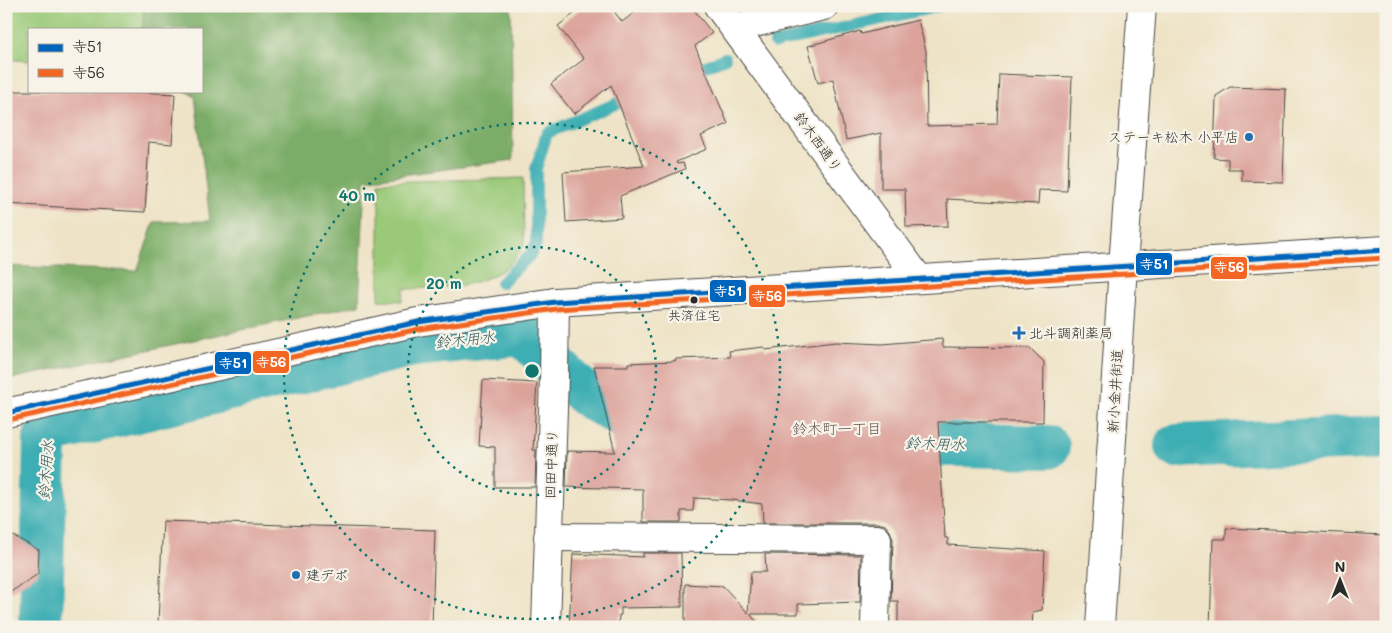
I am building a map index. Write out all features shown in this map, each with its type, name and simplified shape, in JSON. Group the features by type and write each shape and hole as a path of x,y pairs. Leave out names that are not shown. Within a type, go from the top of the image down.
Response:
{"main road":[{"name":"鈴木西通り","path":"718,6 919,279"},
{"path":"734,28 824,6"},
{"name":"新小金井街道","path":"1100,627 1142,6"},
{"path":"6,413 418,322 555,302 1386,250"},
{"name":"回田中通り","path":"546,627 555,302"},
{"path":"548,537 877,539 875,627"}],"green space":[{"path":"6,6 144,6 143,28 28,28 28,61 6,59"},
{"path":"144,6 511,6 513,160 365,180 359,305 6,380 6,266 137,271 154,222 210,221 195,97 188,92 202,92 202,28 143,28"},
{"path":"523,178 524,246 507,267 493,276 468,284 442,288 404,289 402,301 379,300 379,182"}],"building":[{"path":"584,6 610,6 622,22 643,6 691,6 712,33 695,46 728,124 701,136 707,149 676,162 677,164 683,163 685,169 620,196 622,218 566,222 563,172 644,166 611,85 574,114 551,84 584,59 558,26"},
{"path":"918,20 926,51 927,126 997,124 999,74 1072,77 1067,191 1039,190 1038,204 947,199 948,226 906,227 905,189 881,189 881,133 846,140 833,79 818,83 808,46 860,31 861,34"},
{"path":"1230,87 1286,89 1283,182 1242,181 1242,169 1228,169 1228,159 1214,158 1216,96"},
{"path":"6,91 175,94 172,144 149,142 145,212 6,204"},
{"path":"942,339 943,347 1030,348 1044,362 1043,422 938,422 945,538 948,538 948,545 1045,551 1042,610 1033,612 1032,627 898,627 898,601 891,601 893,539 885,525 877,523 763,523 762,504 694,498 693,511 681,511 681,522 643,522 643,489 566,487 567,451 615,452 594,366 628,366 628,363 730,357 729,351 764,347 765,350 836,342 882,344"},
{"path":"483,380 537,383 533,450 536,450 535,487 495,487 495,447 479,446"},
{"path":"163,521 435,530 432,627 158,622"},
{"path":"1226,528 1386,535 1386,627 1210,627 1213,539 1226,539"},
{"path":"6,532 39,550 38,574 6,595"},
{"path":"643,553 681,553 682,607 621,608 618,627 569,627 573,554 643,557"},
{"path":"765,554 861,555 860,602 798,604 798,614 750,614 761,627 685,627 685,584 723,586 748,613 751,572 766,572"}],"waterway":[{"path":"775,43 940,6"},
{"path":"689,73 725,58"},
{"path":"501,283 530,255 536,244 536,169 547,133 634,96"},
{"name":"鈴木用水","path":"41,627 45,438 49,432 412,345 522,334 586,395 655,436"},
{"name":"鈴木用水","path":"1176,446 1386,437"},
{"name":"鈴木用水","path":"879,443 1048,447"}],"transit line":[{"name":"寺51","path":"6,413 418,322 555,302 1386,250"},
{"name":"寺56","path":"8,420 419,329 556,309 1386,258"}],"place":[{"name":"ステーキ松木 小平店","path":"1249,137"},
{"name":"共済住宅","path":"694,300"},
{"name":"北斗調剤薬局","path":"1019,333"},
{"name":"建デポ","path":"296,575"}],"district":[{"name":"鈴木町一丁目","path":"837,429"}]}
